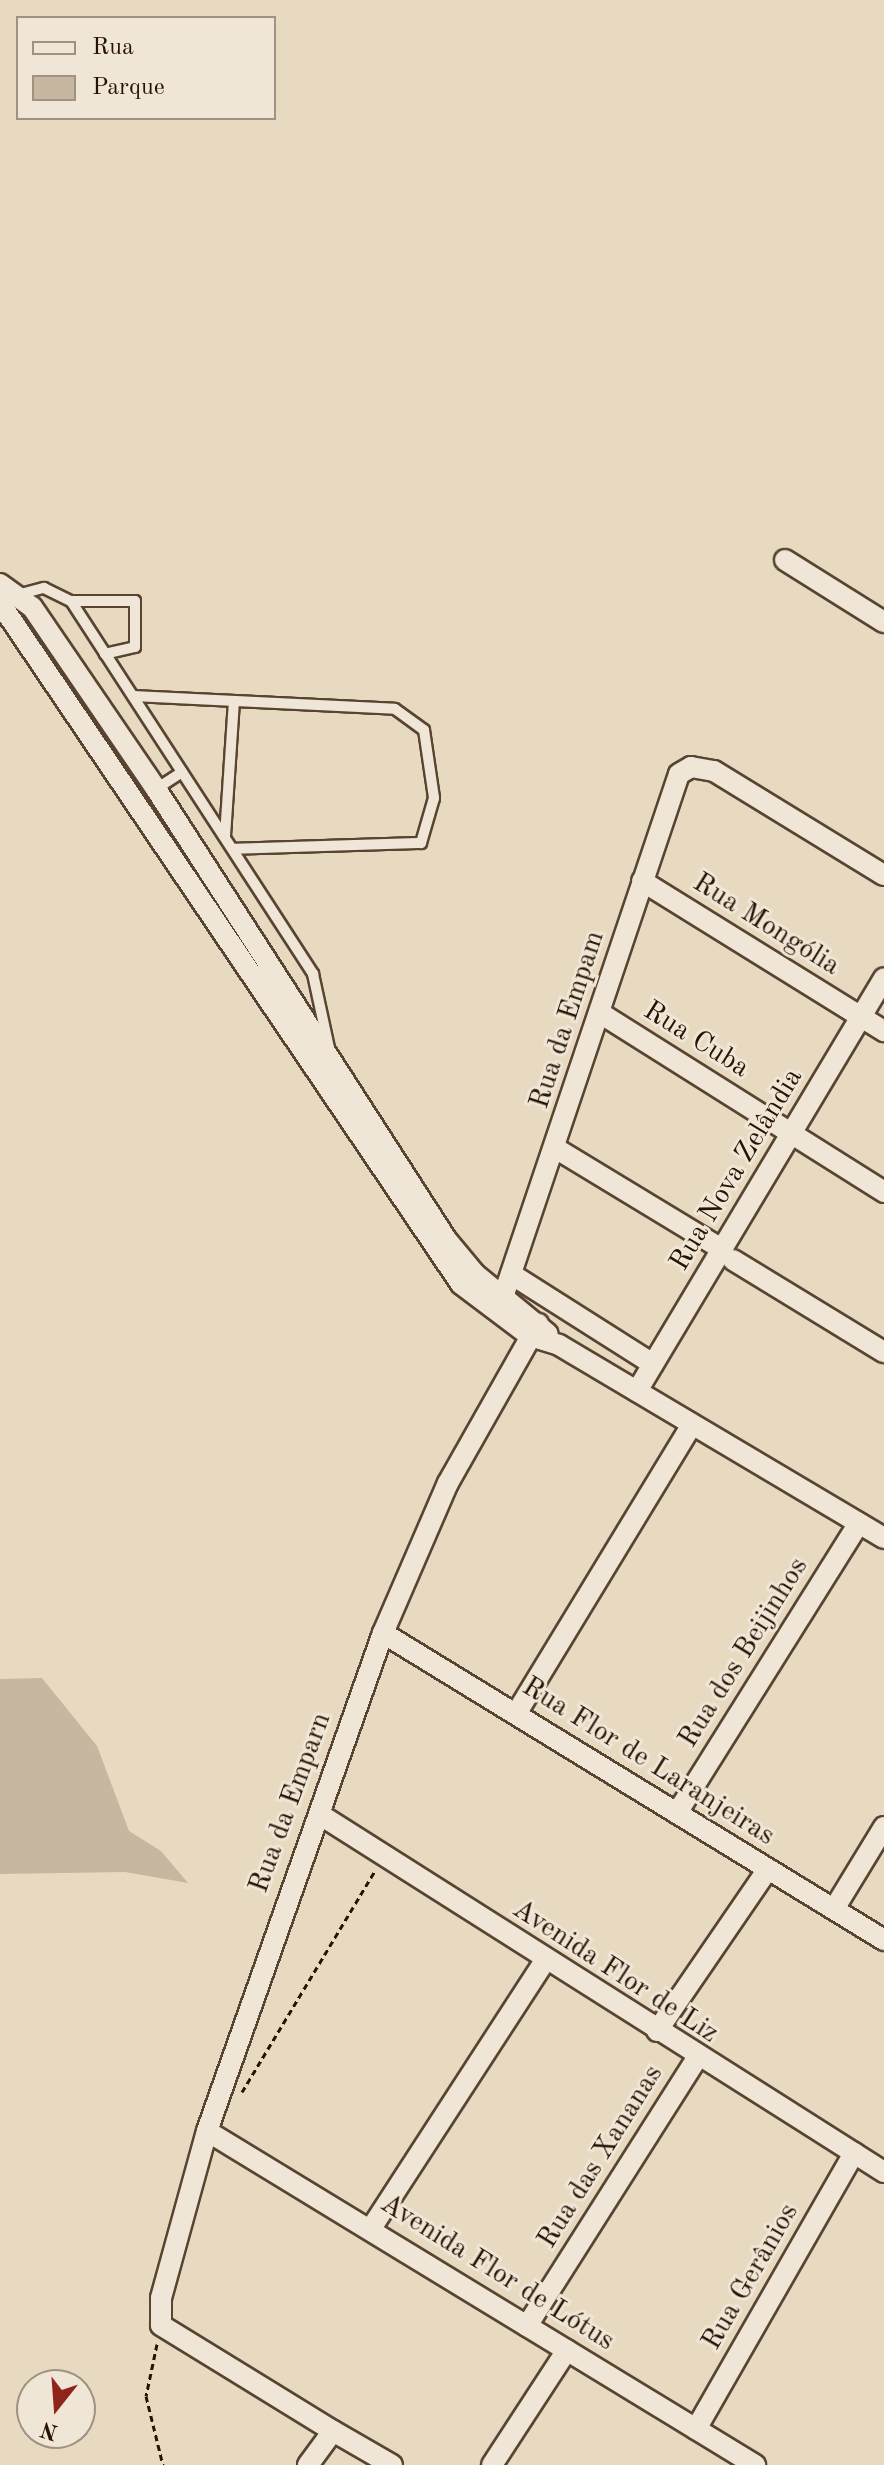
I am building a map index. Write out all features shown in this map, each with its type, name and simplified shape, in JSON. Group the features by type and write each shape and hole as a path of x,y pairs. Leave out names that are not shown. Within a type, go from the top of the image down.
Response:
{"street":[{"path":"785,560 884,622"},
{"path":"6,594 329,1048 446,1239 500,1305"},
{"name":"Rua da Empam","path":"500,1305 600,1013 671,784 691,767 714,771 884,875"},
{"path":"147,794 428,1242 461,1284 884,1538"},
{"name":"Rua Mongólia","path":"642,881 884,1031"},
{"name":"Rua Nova Zelândia","path":"637,1391 727,1255 791,1134 884,978"},
{"name":"Rua Cuba","path":"600,1013 884,1192"},
{"path":"555,1148 884,1352"},
{"path":"511,1274 653,1364"},
{"name":"Rua da Emparn","path":"161,2325 161,2298 207,2131 383,1633 448,1483 534,1330"},
{"path":"516,1714 692,1425"},
{"name":"Rua dos Beijinhos","path":"677,1813 859,1523"},
{"name":"Rua Flor de Laranjeiras","path":"383,1633 884,1940"},
{"name":"Avenida Flor de Liz","path":"319,1814 697,2058 884,2172"},
{"path":"834,1909 884,1827"},
{"path":"657,2031 768,1869"},
{"path":"372,2227 545,1961"},
{"name":"Rua das Xananas","path":"527,2326 697,2058"},
{"name":"Avenida Flor de Lótus","path":"207,2131 372,2227 755,2465"},
{"name":"Rua Gerânios","path":"696,2429 854,2153"},
{"path":"161,2325 392,2465"},
{"path":"492,2465 567,2350"},
{"path":"308,2465 333,2431"}],"lane":[{"path":"6,594 44,588 71,601 135,601 135,647 105,654"},
{"path":"71,601 313,974 329,1048"},
{"path":"133,696 395,709 412,717 424,730 434,798 428,835 404,849 233,849"},
{"path":"225,836 234,701"},
{"path":"147,794 182,772"}],"path":[{"path":"240,2096 384,1854"},
{"path":"161,2325 146,2396 163,2465"}],"green space":[{"path":"42,1678 97,1746 129,1831 161,1851 188,1883 125,1872 0,1874 0,1679"}]}
